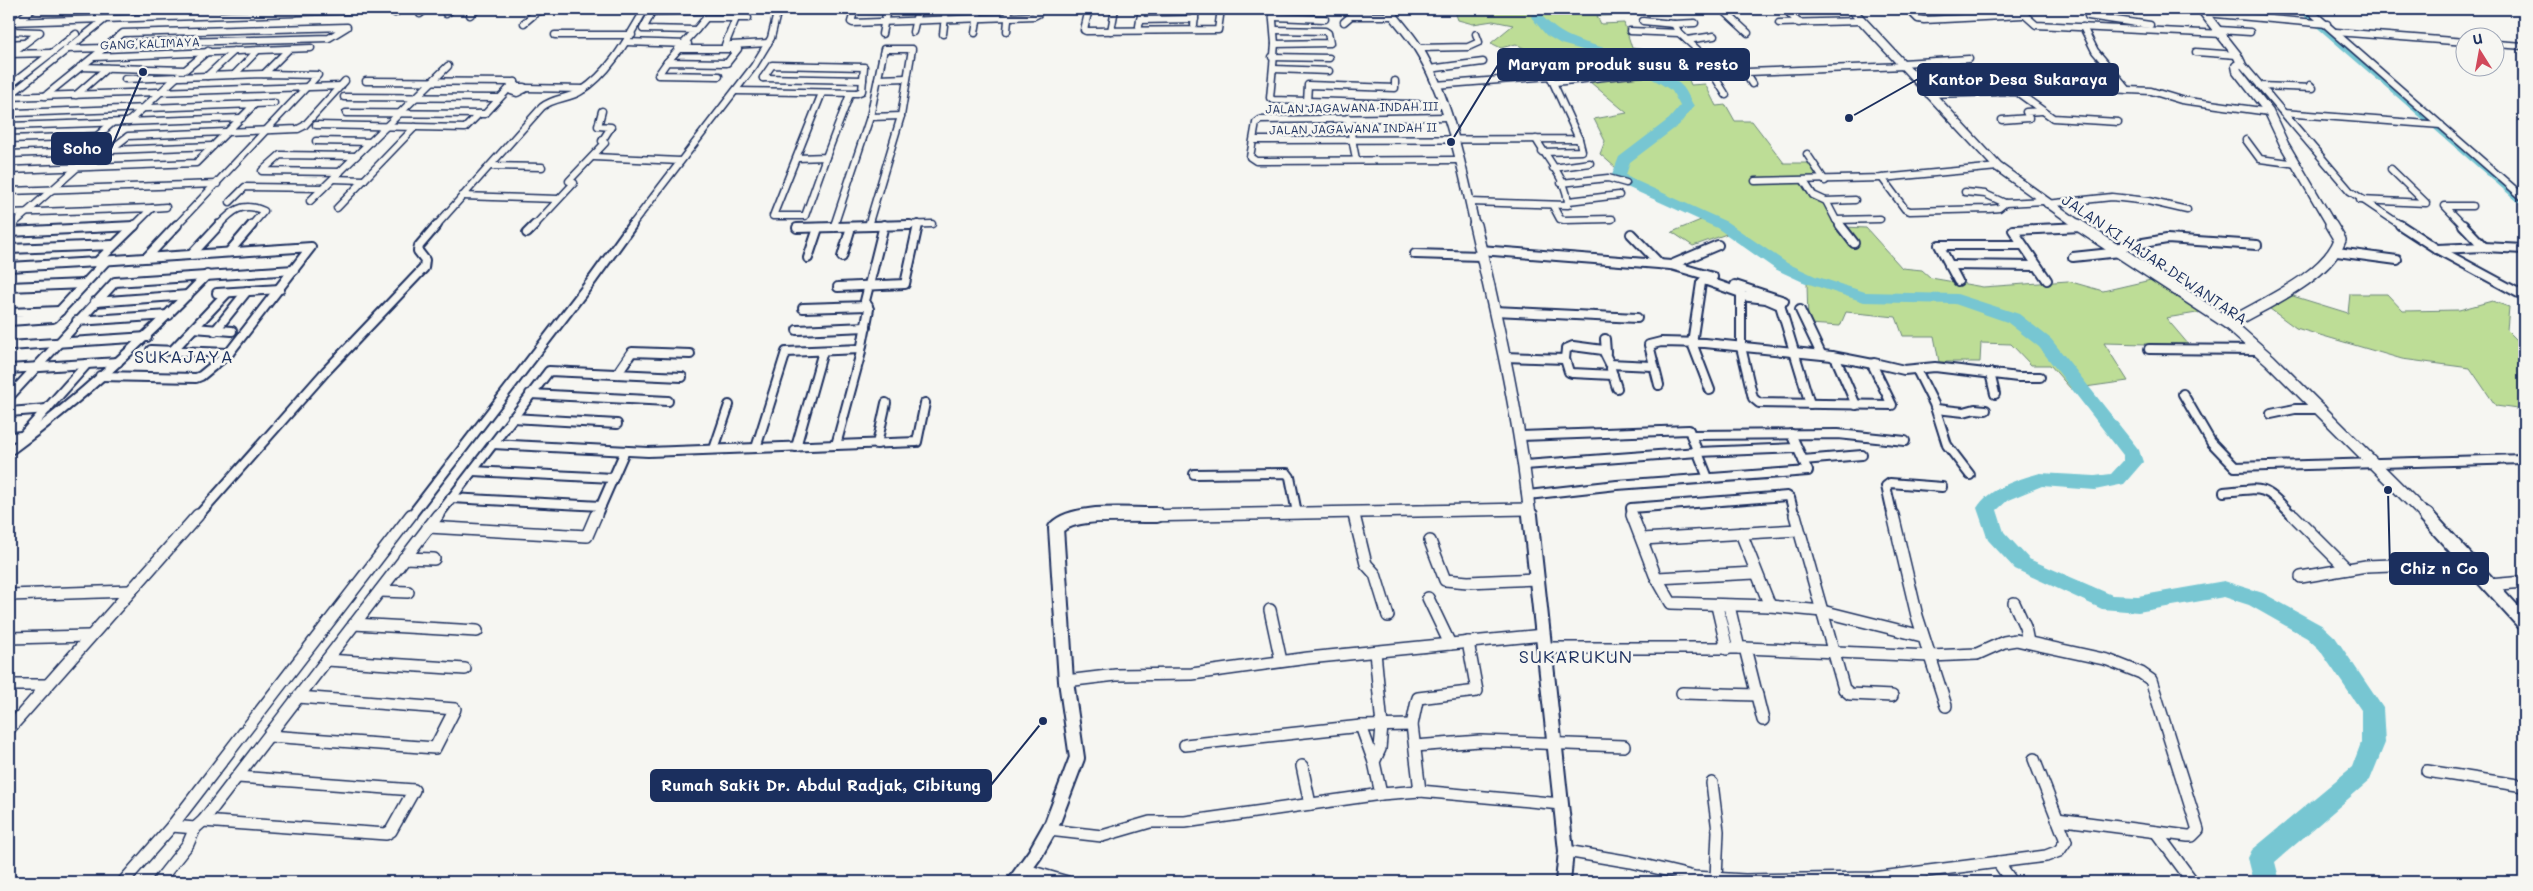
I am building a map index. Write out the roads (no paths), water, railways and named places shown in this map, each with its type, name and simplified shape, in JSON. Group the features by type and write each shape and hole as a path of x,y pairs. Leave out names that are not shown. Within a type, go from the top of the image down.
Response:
{"street":[{"path":"12,22 33,9"},
{"path":"183,17 193,9"},
{"path":"420,14 426,9"},
{"path":"446,14 452,9"},
{"path":"470,15 478,9"},
{"path":"524,23 537,12 549,9"},
{"path":"9,729 89,636 326,371 424,268 425,260 418,251 419,246 547,102 582,91 634,35 646,12 778,9 776,25 768,43 736,91 679,161 587,287 172,826 123,882"},
{"path":"855,9 852,22 1034,16 1038,14 1039,9"},
{"path":"882,34 887,9"},
{"path":"913,32 918,9"},
{"path":"943,34 946,9"},
{"path":"975,33 979,9"},
{"path":"1007,31 1009,9"},
{"path":"1089,9 1085,31 1219,30 1221,9"},
{"path":"1111,31 1115,9"},
{"path":"1139,31 1142,9"},
{"path":"1193,30 1196,9"},
{"path":"1272,9 1275,44 1272,56 1274,69 1270,98 1275,101 1442,105"},
{"path":"1344,22 1351,16 1422,9"},
{"path":"1722,9 1748,34"},
{"name":"JALAN KI HAJAR DEWANTARA","path":"1851,9 1928,94 1998,167 2045,203 2229,324 2259,350 2321,409 2421,510 2524,623"},
{"path":"1908,9 1918,19 1924,20 2023,15"},
{"path":"2018,9 2036,25 2250,32"},
{"path":"2308,9 2336,32 2436,125 2524,198"},
{"path":"12,22 371,10"},
{"path":"2203,11 2325,24"},
{"path":"2203,11 2260,86 2312,144 2345,187 2360,200 2437,249 2524,296"},
{"path":"1391,12 1418,48 1429,69 1447,117 1470,202 1521,436 1538,578 1566,851 1564,879"},
{"path":"1789,13 1799,23"},
{"path":"128,122 249,15"},
{"path":"2088,16 2140,24 2220,31"},
{"path":"1274,17 1325,19"},
{"path":"719,76 658,75 680,46 688,40 706,18 748,18"},
{"path":"724,44 736,18"},
{"path":"9,85 105,19"},
{"path":"9,96 96,20"},
{"path":"1140,20 1194,20"},
{"path":"1643,21 1674,24 1695,23"},
{"path":"1779,24 1861,21"},
{"path":"1674,24 1679,33 1723,73"},
{"path":"11,53 59,51 105,47 218,41 329,38 347,27 126,32 121,34 105,47 94,57 45,96"},
{"path":"2083,27 2085,37 2092,48 2128,90"},
{"path":"555,35 634,35 696,30"},
{"path":"1275,30 1325,31 1328,33 1330,43 1275,44"},
{"path":"9,31 40,32 11,53"},
{"path":"1630,31 1679,33"},
{"path":"2336,32 2456,41"},
{"path":"1418,48 1468,47 1479,42 1476,34"},
{"path":"634,35 680,46 738,48 728,63 667,62"},
{"path":"1687,40 1714,36"},
{"path":"9,44 24,43"},
{"path":"680,46 768,43"},
{"path":"2506,45 2524,46"},
{"name":"GANG KALIMAYA","path":"94,57 310,48"},
{"path":"834,227 870,117 884,50 912,49 901,116 868,226"},
{"path":"264,74 288,50"},
{"path":"207,76 234,51"},
{"path":"234,75 258,51"},
{"path":"2196,52 2239,59"},
{"path":"1272,56 1329,58"},
{"path":"1554,82 1640,73 1745,73 1903,65 1969,59"},
{"path":"2229,324 2298,285 2337,252 2341,244 2339,237 2284,144 2269,112 2237,71 2236,66 2239,59"},
{"path":"1429,69 1483,62"},
{"path":"736,91 850,94 862,91 863,80 864,67 772,65 763,78 863,80"},
{"path":"310,201 448,66"},
{"path":"80,67 185,70"},
{"path":"76,95 107,68"},
{"path":"137,69 124,79 317,74 218,184 147,257"},
{"path":"1274,69 1329,71"},
{"path":"1745,73 1752,84"},
{"path":"1712,74 1726,96"},
{"path":"1980,74 2000,92"},
{"path":"1435,85 1552,77 1579,139 1582,151 1542,152"},
{"path":"878,79 907,78"},
{"path":"366,81 514,82 515,89"},
{"path":"9,96 306,88 343,83 301,128 128,136 110,150"},
{"path":"9,85 22,84"},
{"path":"1307,102 1310,85 1395,85 1394,104"},
{"path":"2260,86 2313,88 2310,85"},
{"path":"2085,88 2151,92 2206,103 2269,112"},
{"path":"346,113 485,114 500,98 515,89 582,91"},
{"path":"1928,94 2017,92 2053,118 2118,122"},
{"path":"822,93 773,216 806,216 850,94"},
{"path":"344,97 500,98"},
{"path":"15,113 274,103"},
{"path":"2206,103 2208,112"},
{"path":"9,170 196,163 255,104"},
{"path":"527,233 574,183 569,182 605,143 602,141 611,128 598,126 602,111"},
{"path":"2002,120 2029,118 2026,112 2042,111"},
{"path":"9,126 24,112"},
{"path":"316,126 465,128 479,114"},
{"path":"2284,114 2339,116 2436,125"},
{"path":"870,117 901,116"},
{"name":"JALAN JAGAWANA INDAH III","path":"1254,140 1257,120 1447,117"},
{"path":"9,126 242,118"},
{"path":"1348,118 1356,160"},
{"path":"79,152 112,123"},
{"path":"337,208 415,127"},
{"path":"9,139 97,136"},
{"path":"1452,138 1579,139"},
{"name":"JALAN JAGAWANA INDAH II","path":"1254,140 1452,138"},
{"path":"1536,139 1569,201"},
{"path":"1254,140 1250,154 1253,160 1458,160"},
{"path":"2246,140 2260,159 2297,164"},
{"path":"316,141 371,142"},
{"path":"9,154 213,146"},
{"path":"10,232 26,213 96,151"},
{"path":"1807,154 1825,181"},
{"path":"340,172 262,171 280,155 356,156"},
{"path":"594,157 679,161"},
{"path":"797,158 826,158"},
{"path":"1553,168 1590,163"},
{"path":"490,166 542,167"},
{"path":"1755,181 1825,181 1882,178 1998,167"},
{"path":"2360,200 2426,203 2391,169"},
{"path":"1561,183 1608,178 1626,183"},
{"path":"1882,178 1905,209 1910,211 1989,209 1998,208 2006,203"},
{"path":"332,179 364,180"},
{"path":"1804,181 1813,195 1826,201 1855,200"},
{"path":"9,191 218,184"},
{"path":"230,202 245,187 323,188"},
{"path":"1966,192 1985,194 2006,203 2045,203 2112,197 2148,201 2187,210"},
{"path":"1569,201 1619,195"},
{"path":"462,196 558,199"},
{"path":"1470,202 1566,206 1569,201"},
{"path":"1826,201 1836,220 1854,243"},
{"path":"1553,206 1560,219 1564,220 1612,219"},
{"path":"2472,206 2445,206 2484,247"},
{"path":"9,214 166,207"},
{"path":"9,321 51,318 60,311 84,284 113,245 152,208"},
{"path":"192,254 233,210 240,208 264,211 229,252"},
{"path":"1836,220 1880,219"},
{"path":"838,287 905,284 918,224"},
{"path":"798,228 932,224"},
{"path":"10,232 134,226"},
{"path":"836,445 866,327 869,309 865,301 884,226"},
{"path":"842,258 851,227"},
{"path":"2048,280 2013,230 2082,227"},
{"path":"808,258 818,228"},
{"path":"1631,234 1640,244 1654,253 1660,264"},
{"path":"2073,257 2167,240 2257,245"},
{"path":"9,248 113,245"},
{"path":"1958,281 1938,245 2022,245"},
{"path":"1671,265 1718,246"},
{"path":"2437,249 2484,247 2524,250"},
{"path":"9,267 90,264 103,260 311,248 229,353 196,378 100,376"},
{"path":"2337,252 2398,260"},
{"path":"1415,254 1481,253 1671,265 1784,301"},
{"path":"1949,265 2037,266"},
{"path":"9,396 12,390 115,282 294,270"},
{"path":"10,451 42,427 147,337 207,275"},
{"path":"1710,390 1692,343 1702,280 1738,290 1741,296 1741,347 1753,398 1757,402 1763,404 1893,404 1873,364"},
{"path":"9,287 84,284"},
{"path":"217,293 280,289"},
{"path":"215,331 247,292"},
{"path":"172,350 227,293"},
{"path":"95,302 188,295"},
{"path":"1741,296 1771,300 1780,305 1810,404"},
{"path":"803,308 868,306"},
{"path":"1800,310 1821,354"},
{"path":"9,313 60,311"},
{"path":"1494,311 1637,318"},
{"path":"77,321 169,315"},
{"path":"796,330 866,327"},
{"path":"194,328 232,331"},
{"path":"9,346 147,337"},
{"path":"1605,339 1606,352 1617,388"},
{"path":"1659,385 1652,366 1649,345 1669,342 1821,354 1904,370 1935,367 2018,377 2040,376"},
{"path":"1606,352 1596,348 1573,346 1566,349 1565,359 1569,372 1613,375"},
{"path":"756,448 786,352 861,349"},
{"path":"2148,349 2259,350"},
{"path":"151,350 229,353"},
{"path":"796,446 823,351"},
{"path":"617,374 632,352 690,354"},
{"path":"1832,356 1836,360 1856,405"},
{"path":"1505,358 1565,359"},
{"path":"9,369 118,362"},
{"path":"10,451 87,364"},
{"path":"1610,364 1652,366"},
{"path":"158,882 188,844 199,824 238,777 298,696 549,370 682,377"},
{"path":"1917,370 1936,409 1947,445 1970,476"},
{"path":"1990,373 1995,394"},
{"path":"530,394 668,401"},
{"path":"2183,394 2211,442 2235,467 2524,459"},
{"path":"493,444 625,451 917,442 925,402"},
{"path":"877,444 886,403"},
{"path":"714,449 729,406"},
{"path":"9,412 47,409"},
{"path":"1936,409 1964,412 1975,409 1986,410"},
{"path":"2271,414 2285,413 2295,409 2321,409"},
{"path":"512,418 617,424"},
{"path":"1521,436 1689,430 1708,478"},
{"path":"1528,495 1806,471 1808,469 1796,448 1791,434"},
{"path":"1691,435 1838,434 1905,441"},
{"path":"9,437 22,436"},
{"path":"1525,465 1698,452 1796,448"},
{"path":"428,527 587,536 625,451"},
{"path":"1803,460 1862,455"},
{"path":"472,471 613,478"},
{"path":"1194,474 1288,473 1297,513"},
{"path":"1942,487 1890,483 1886,486 1922,636 1946,706"},
{"path":"2224,492 2257,488 2268,490 2347,569"},
{"path":"1892,696 1847,693 1824,611 1798,530 1790,498 1782,496 1635,506 1630,511 1667,601 1671,603 1717,606 1770,606 1824,611 1922,636"},
{"path":"451,498 601,506"},
{"path":"1015,882 1026,870 1049,830 1077,758 1077,746 1066,681 1056,528 1060,523 1069,519 1085,518 1529,509"},
{"path":"1353,512 1366,564 1375,574 1388,616"},
{"path":"1642,539 1798,530"},
{"path":"1741,533 1755,573 1770,606"},
{"path":"1430,541 1445,580 1461,582 1504,578 1538,578"},
{"path":"404,558 434,559"},
{"path":"2301,577 2391,564 2468,562"},
{"path":"1657,578 1755,573"},
{"path":"2489,585 2524,582"},
{"path":"9,595 130,591"},
{"path":"380,591 408,592"},
{"path":"1428,598 1433,613 1443,625 1450,644"},
{"path":"2014,603 2025,627 2028,642"},
{"path":"1717,606 1727,649"},
{"path":"1729,606 1764,720"},
{"path":"1270,610 1281,662"},
{"path":"354,624 477,631"},
{"path":"9,638 89,636"},
{"path":"1066,681 1116,675 1181,675 1468,642 1544,642 1834,651 1930,656 1977,654 2004,642 2028,642 2131,667 2146,674 2151,680 2198,830 2192,836 2057,819"},
{"path":"1420,791 1412,725 1417,715 1418,698 1478,691 1468,642"},
{"path":"1374,762 1380,749 1382,726 1375,652"},
{"path":"327,660 464,669"},
{"path":"9,685 48,684"},
{"path":"1682,693 1757,695"},
{"path":"269,736 435,748 455,709 298,696"},
{"path":"1185,745 1361,726 1412,725"},
{"path":"1361,726 1374,762 1381,794"},
{"path":"1415,746 1480,741 1554,742 1624,746"},
{"path":"1566,851 1632,862 1685,875 1716,879 1795,880 1881,877 2046,856 2059,851 2066,841 2034,758"},
{"path":"1302,766 1310,804"},
{"path":"2427,771 2524,786"},
{"path":"172,826 199,824 386,834 391,831 414,790 238,777"},
{"path":"1712,783 1718,809 1720,844 1716,879"},
{"path":"1049,830 1102,836 1150,822 1185,822 1381,794 1420,791 1561,804"},
{"path":"2156,832 2193,882"},
{"path":"1998,862 2012,882"},
{"path":"1026,870 1067,882"}],"water":[{"path":"54,9 175,9 172,11 52,12"}],"waterway":[{"path":"1540,9 1537,17 1550,32 1565,41 1623,57 1677,89 1687,106 1681,115 1666,129 1640,146 1624,160 1619,175 1623,180 1722,225 1781,266 1809,279 1864,297 1957,299 2013,318 2045,343 2132,454 2133,462 2117,479 2095,483 2040,479 2001,495 1987,508 1995,535 2022,564 2109,603 2138,604 2224,589 2256,599 2315,632 2327,643 2372,708 2373,743 2362,773 2261,858 2267,882"},
{"path":"2302,9 2524,202"}],"place":[{"name":"Soho","path":"143,72"},
{"name":"Kantor Desa Sukaraya","path":"1849,118"},
{"name":"Maryam produk susu & resto","path":"1451,142"},
{"name":"Chiz n Co","path":"2388,490"},
{"name":"Rumah Sakit Dr. Abdul Radjak, Cibitung","path":"1043,721"}],"district":[{"name":"SUKAJAYA","path":"184,356"},
{"name":"SUKARUKUN","path":"1576,656"}]}
